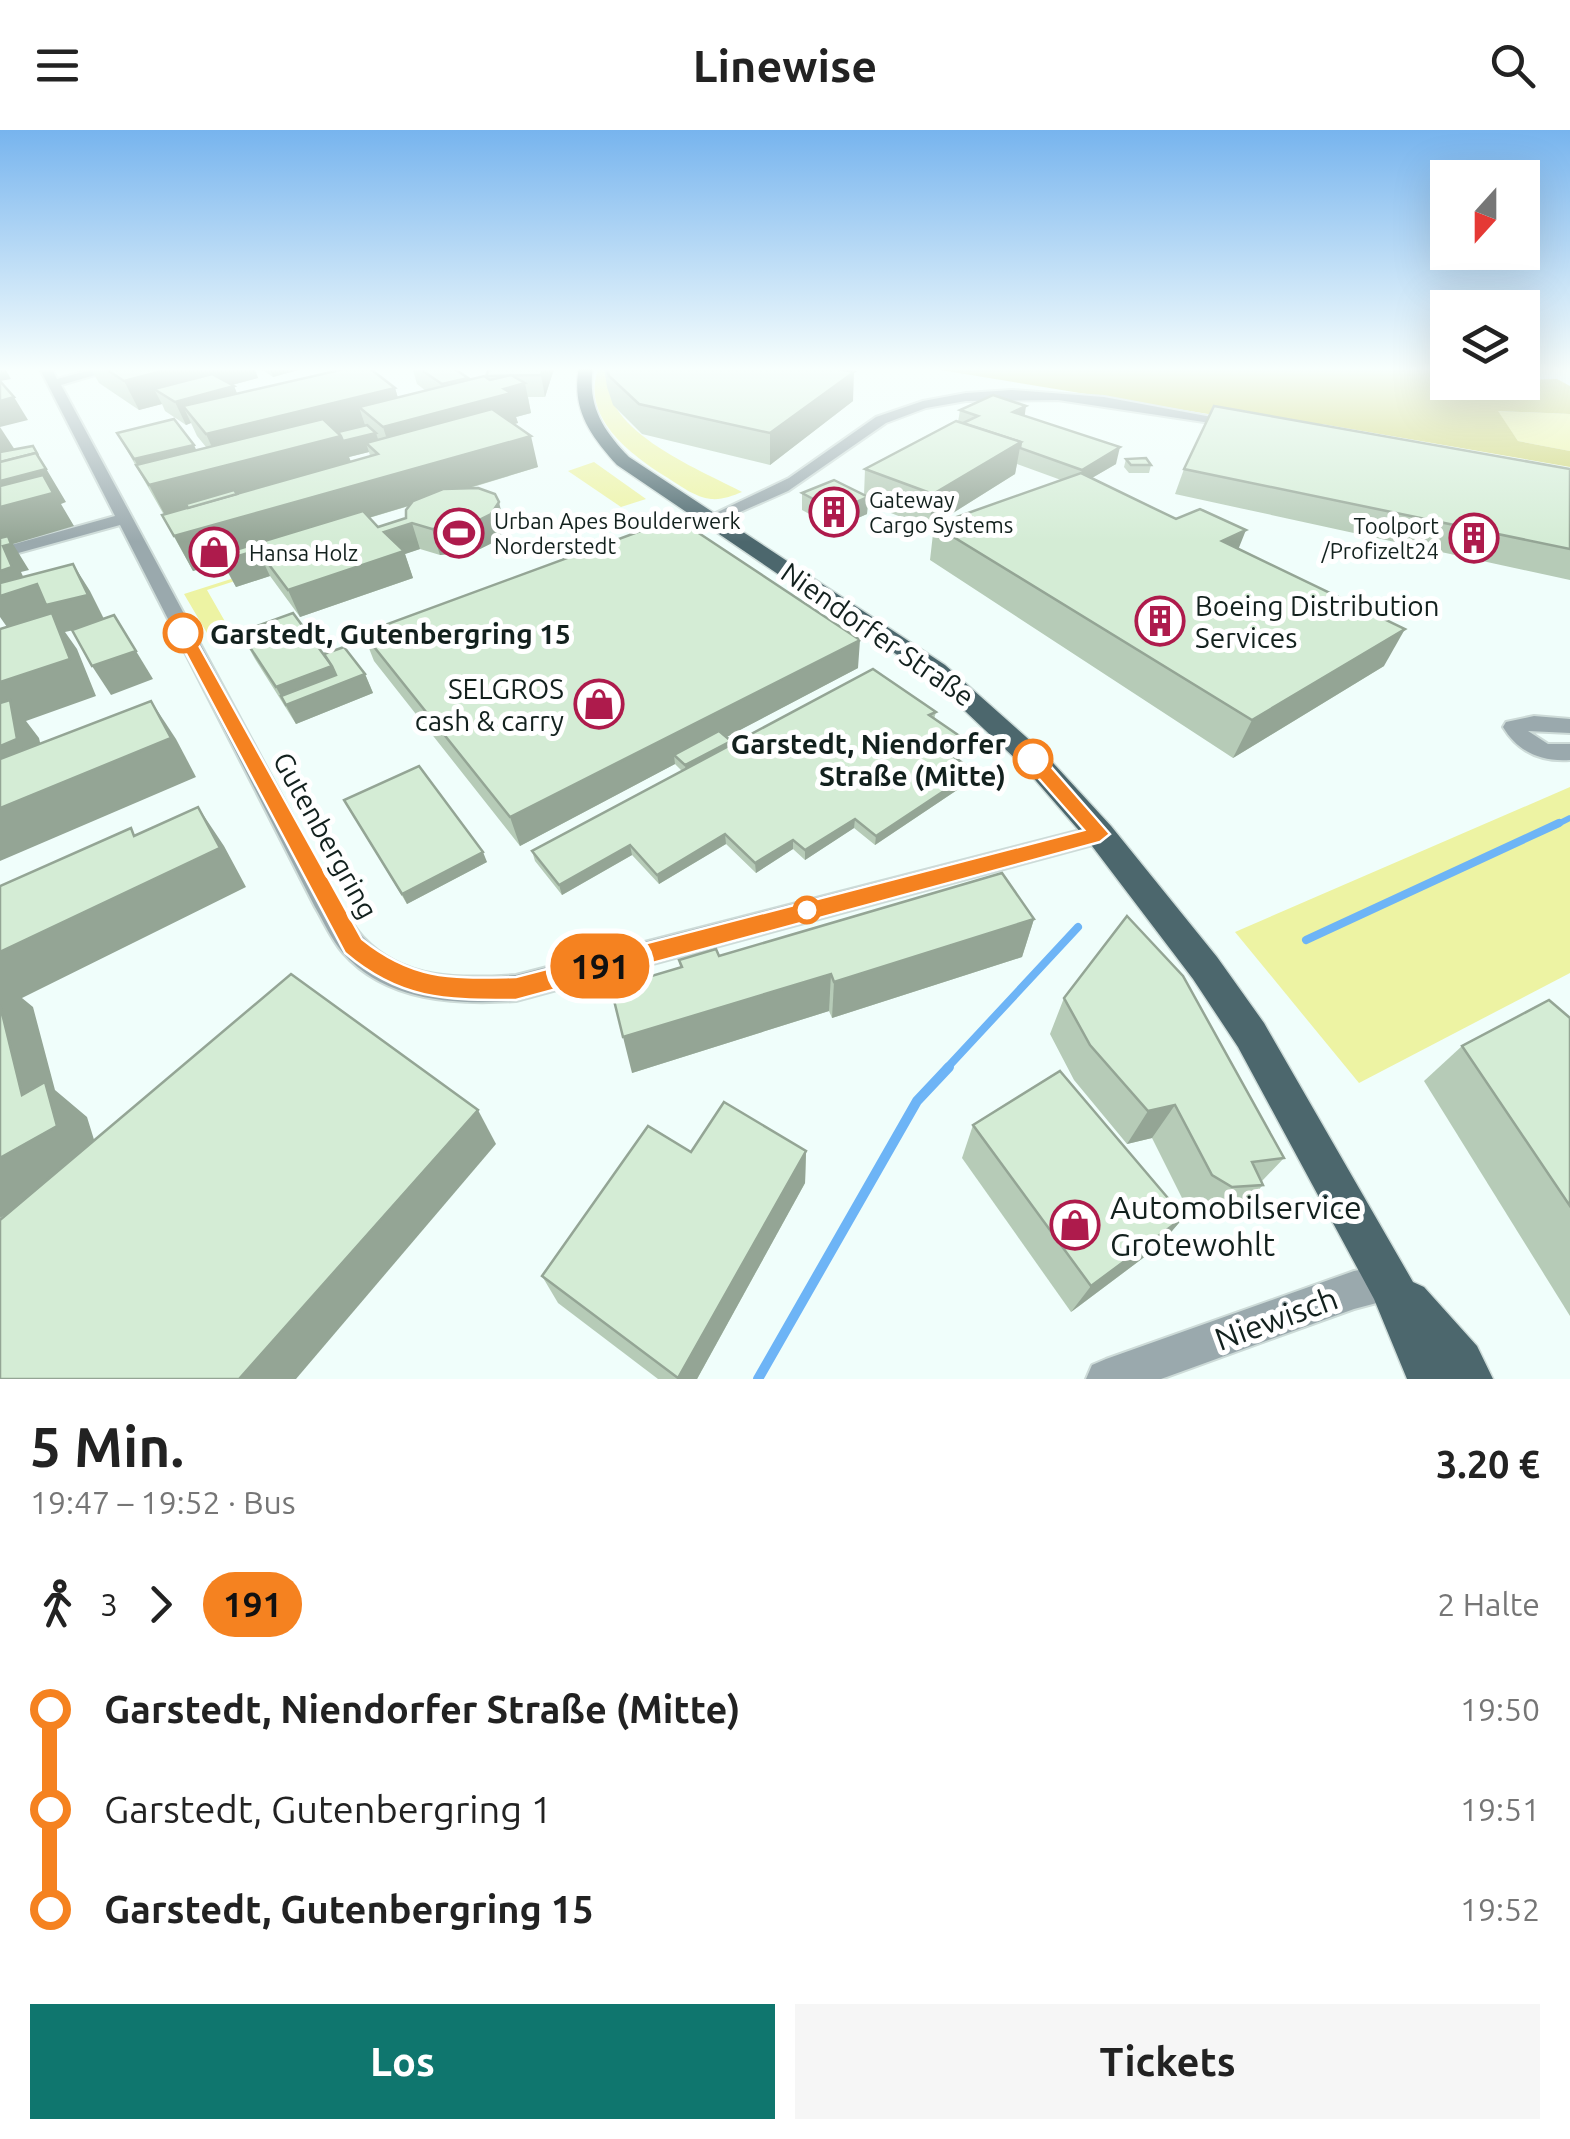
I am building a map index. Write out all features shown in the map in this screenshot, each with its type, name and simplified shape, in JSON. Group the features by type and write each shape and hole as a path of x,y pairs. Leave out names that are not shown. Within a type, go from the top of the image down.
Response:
{"main road":[{"name":"Niendorfer Straße","path":"593,425 623,461 936,670 1033,759 1100,834 1252,1035 1390,1283 1431,1379"},
{"name":"Niendorfer Straße","path":"1390,1283 1469,1379"}],"street":[{"name":"Gutenbergring","path":"74,425 334,915 354,946 377,966 407,980 459,990 516,988 1100,834"},
{"path":"709,520 780,489 871,425"},
{"path":"1248,425 1253,426"},
{"path":"0,553 123,519"},
{"path":"1570,726 1534,723 1514,727 1517,734 1538,749 1556,754 1570,752"},
{"name":"Niewisch","path":"1106,1379 1354,1290 1390,1283"}],"green space":[{"path":"607,425 631,425 677,458 742,492 719,499 700,496 654,469"},
{"path":"1329,425 1508,425 1518,441 1570,451 1570,467"},
{"path":"1507,425 1570,425 1570,451 1518,441"},
{"path":"594,462 646,499 621,507 568,471"},
{"path":"482,499 504,516 372,537 207,590 231,632 214,645 184,594"},
{"path":"1570,787 1570,973 1359,1083 1235,932"}],"building":[{"path":"148,425 179,425 194,445 134,459 117,433"},
{"path":"199,425 242,425 206,434"},
{"path":"297,425 330,425 341,436 149,485 136,465"},
{"path":"367,425 376,433 343,441 338,432"},
{"path":"432,425 516,425 531,436 174,536 162,515 378,454 366,443"},
{"path":"735,425 781,425 770,433"},
{"path":"948,425 969,425 1021,442 933,494 865,469"},
{"path":"970,425 1054,425 1120,447 1082,470 1020,448 1021,442"},
{"name":"Toolport /Profizelt24","path":"1205,425 1323,425 1570,469 1570,549 1184,469"},
{"path":"33,446 38,455 0,462 0,452"},
{"path":"36,453 46,469 0,481 0,462"},
{"path":"1146,458 1151,465 1131,465 1126,459"},
{"name":"Boeing Distribution Services","path":"1081,473 1176,519 1200,509 1246,530 1222,541 1405,629 1252,720 934,525"},
{"path":"43,475 53,493 0,507 0,486"},
{"path":"834,480 868,497 836,511 802,493"},
{"path":"478,488 495,494 499,502 491,514 469,525 432,529 412,523 384,532 404,551 288,590 258,550 222,561 219,555 363,511 378,527 406,518 406,510 413,501 443,489"},
{"path":"234,490 237,494 188,508 186,504"},
{"name":"SELGROS cash & carry","path":"676,518 860,640 510,817 363,633"},
{"path":"8,536 11,544 3,546 12,567 0,571 0,538"},
{"path":"73,564 88,595 46,605 37,584 0,596 0,583"},
{"path":"52,613 70,659 0,682 0,629"},
{"path":"293,613 332,666 276,687 240,632"},
{"path":"114,615 136,651 92,666 72,630"},
{"path":"344,647 365,674 286,705 281,696 336,675 324,654"},
{"path":"873,669 936,712 929,715 961,737 943,749 974,771 876,836 855,819 805,850 793,840 755,863 725,834 657,875 630,845 559,885 532,851"},
{"path":"10,700 17,739 0,746 0,703"},
{"path":"151,701 171,738 0,808 0,759"},
{"path":"719,731 731,741 685,765 674,755"},
{"path":"419,766 483,852 402,894 344,800"},
{"path":"198,807 220,848 0,952 0,886 131,828 134,836"},
{"path":"1002,873 1034,919 834,982 831,974 623,1037 611,988 682,967 679,960 716,949 719,956"},
{"path":"1127,916 1183,976 1284,1158 1252,1162 1263,1185 1232,1187 1212,1175 1175,1105 1148,1111 1090,1045 1064,998"},
{"path":"291,974 478,1110 239,1379 0,1379 0,1220"},
{"path":"1549,1000 1570,1018 1570,1206 1462,1046"},
{"path":"0,1005 22,1095 45,1082 57,1126 0,1158"},
{"path":"1060,1071 1184,1217 1091,1286 973,1125"},
{"path":"724,1102 806,1151 678,1378 542,1276 648,1126 691,1152"}],"waterway":[{"path":"1554,826 1570,818"},
{"path":"1306,940 1559,823"},
{"path":"946,1069 1078,927"},
{"path":"758,1379 917,1101 949,1067"}],"bus line":[{"name":"191","path":"183,633 324,899 354,946 377,966 407,980 443,989 476,992 516,988 1100,834 1033,759"}],"place":[{"name":"Gateway Cargo Systems","path":"834,512"},
{"name":"Urban Apes Boulderwerk Norderstedt","path":"459,533"},
{"name":"Toolport /Profizelt24","path":"1474,538"},
{"name":"Hansa Holz","path":"214,552"},
{"name":"Boeing Distribution Services","path":"1160,621"},
{"name":"Garstedt, Gutenbergring 15","path":"183,633"},
{"name":"SELGROS cash & carry","path":"599,704"},
{"name":"Garstedt, Niendorfer Straße (Mitte)","path":"1033,759"},
{"name":"Automobilservice Grotewohlt","path":"1075,1225"}]}
